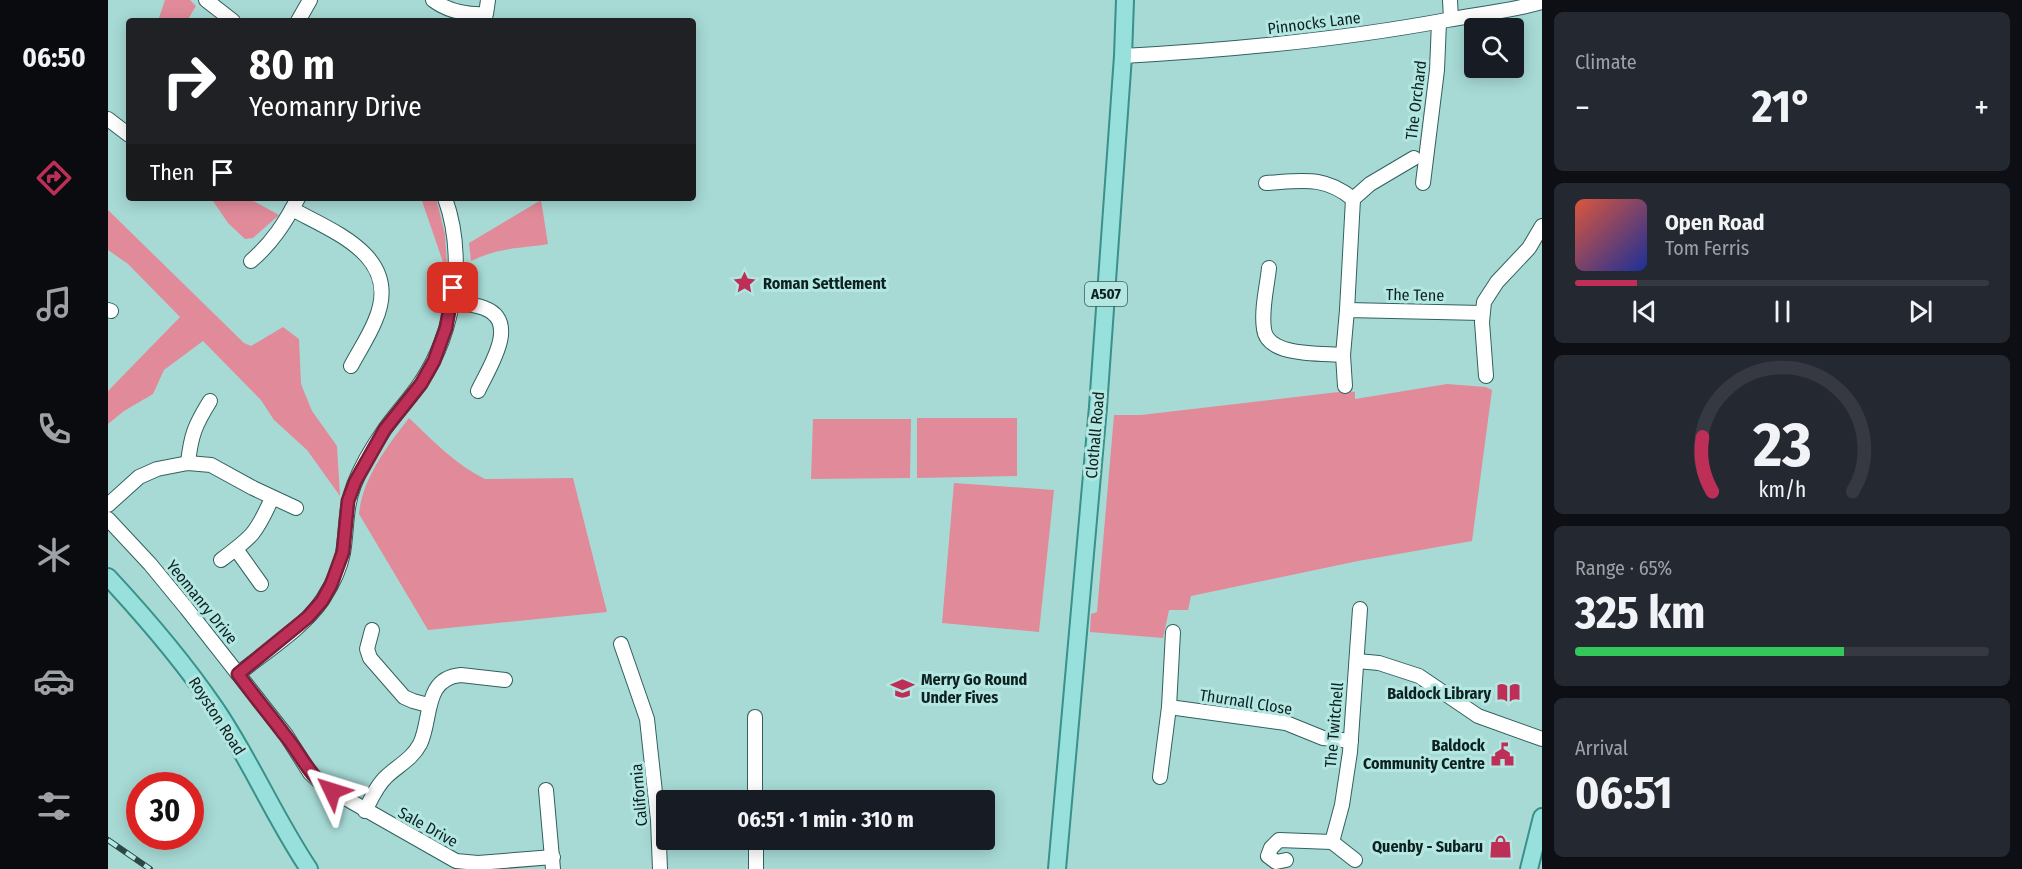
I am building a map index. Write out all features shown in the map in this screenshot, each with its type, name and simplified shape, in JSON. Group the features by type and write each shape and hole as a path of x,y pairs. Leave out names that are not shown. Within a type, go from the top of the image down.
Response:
{"main road":[{"name":"Clothall Road","path":"1057,869 1097,419 1124,56 1125,0"},
{"name":"Royston Road","path":"108,577 187,669 215,708 289,840 309,869"},
{"path":"1529,869 1538,846 1542,818"}],"street":[{"path":"206,0 228,18"},
{"path":"300,18 310,0"},
{"path":"433,0 443,14 462,13 486,18 488,0"},
{"name":"The Orchard","path":"1423,183 1437,70 1450,0"},
{"name":"Pinnocks Lane","path":"1124,56 1204,52 1312,41 1500,12 1542,2"},
{"path":"108,119 126,133"},
{"path":"1345,386 1343,354 1353,199 1370,184 1414,158"},
{"path":"1266,183 1321,182 1337,186 1353,199"},
{"path":"238,674 308,617 322,601 331,585 343,552 348,501 355,482 385,429 421,384 434,361 446,328 456,273 455,244 446,201"},
{"path":"251,261 270,244 295,203 360,248 372,262 378,275 381,294 376,320 351,366"},
{"path":"1486,376 1482,312 1484,302 1492,288 1529,248 1542,226"},
{"path":"1269,268 1264,330 1268,340 1282,349 1343,354"},
{"path":"451,303 487,309 496,317 502,329 499,347 478,391"},
{"name":"The Tene","path":"1347,310 1482,312"},
{"path":"188,463 191,437 197,421 210,401"},
{"path":"108,505 139,477 157,469 188,463 211,465 272,498 296,508"},
{"path":"221,560 251,537 260,527 272,498"},
{"name":"Yeomanry Drive","path":"108,519 150,564 238,674"},
{"path":"236,549 261,584"},
{"name":"The Twitchell","path":"1332,842 1342,805 1352,741 1360,609"},
{"path":"372,630 367,649 370,658 404,697 413,702 428,705"},
{"path":"1160,777 1169,707 1173,632"},
{"name":"California","path":"621,644 647,719 658,820 660,869"},
{"path":"1357,661 1392,666 1419,676 1478,716 1542,740"},
{"name":"Sale Drive","path":"238,674 286,735 303,763 318,781 365,811 448,858 464,863 478,866 553,863"},
{"path":"365,811 383,780 416,752 425,731 428,705 442,682 455,676 505,680"},
{"name":"Thurnall Close","path":"1169,707 1286,723 1323,738 1352,741"},
{"path":"755,717 755,790"},
{"path":"546,790 553,863"},
{"path":"1286,860 1276,862 1268,856 1271,848 1279,840 1332,842 1355,860"},
{"path":"756,850 756,869"}],"shaded area":[{"path":"165,0 190,0 196,6 189,18 159,18"},
{"path":"213,201 253,201 279,215 253,238 245,239 228,223"},
{"path":"422,201 437,201 445,234 447,265 444,265"},
{"path":"541,201 548,244 500,251 471,261 469,243"},
{"path":"108,210 244,343 251,346 283,327 299,339 301,384 312,411 337,446 340,496 307,450 274,420 261,400 203,341 164,370 153,394 124,411 108,424 108,391 180,317 128,264 108,250"},
{"path":"1447,384 1486,387 1492,390 1472,541 1358,561 1191,596 1188,610 1169,610 1163,638 1090,632 1091,614 1097,612 1114,415 1141,415 1347,391 1355,392 1355,399"},
{"path":"409,418 454,459 485,479 573,478 607,612 428,630 359,514 365,488 377,463"},
{"path":"917,418 1017,418 1017,476 917,478"},
{"path":"813,419 911,419 910,478 811,479"},
{"path":"954,483 1054,490 1039,632 942,623"}],"railway":[{"path":"108,840 150,869"}],"place":[{"name":"Roman Settlement","path":"745,283"},
{"name":"Merry Go Round Under Fives","path":"903,688"},
{"name":"Baldock Library","path":"1509,693"},
{"name":"Baldock Community Centre","path":"1503,754"},
{"name":"Quenby - Subaru","path":"1501,846"}],"route":[{"path":"332,791 310,773 286,735 238,674 308,617 322,601 331,585 343,552 348,501 355,482 385,429 421,384 434,361 446,328 453,288"}]}
